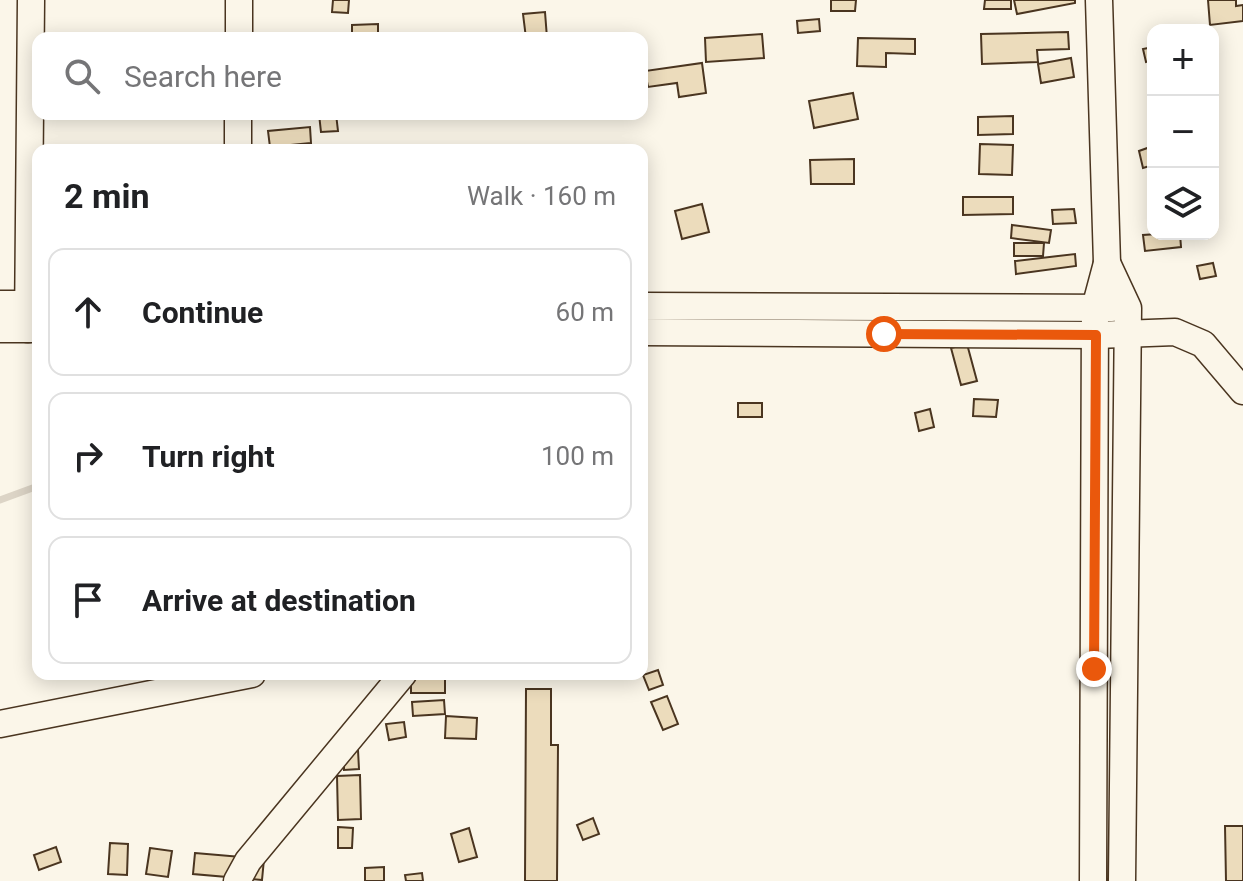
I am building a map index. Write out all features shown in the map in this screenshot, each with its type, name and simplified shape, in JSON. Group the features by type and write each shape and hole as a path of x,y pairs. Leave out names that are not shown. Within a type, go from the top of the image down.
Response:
{"street":[{"path":"31,0 32,158"},
{"path":"239,0 239,32"},
{"path":"1093,881 1095,308 1107,263 1099,0"},
{"path":"238,120 238,144"},
{"path":"1107,263 1128,308 1122,881"},
{"path":"0,304 32,316"},
{"path":"648,306 1128,308"},
{"path":"0,329 32,316"},
{"path":"648,332 1128,335 1175,332 1203,344 1243,391"},
{"path":"0,724 222,680"},
{"path":"237,881 248,861 398,680"}],"building":[{"path":"333,0 349,0 348,13 332,12"},
{"path":"831,0 856,0 855,11 831,11"},
{"path":"985,0 1011,0 1011,9 984,9"},
{"path":"1014,0 1075,0 1075,3 1017,14"},
{"path":"1208,0 1236,0 1236,6 1243,5 1243,21 1210,24"},
{"path":"545,12 547,32 525,32 523,14"},
{"path":"819,19 820,31 798,33 797,21"},
{"path":"378,24 378,32 352,32 352,25"},
{"path":"1068,32 1069,49 1037,50 1038,62 982,64 981,34"},
{"path":"762,34 764,58 706,62 705,38"},
{"path":"858,38 915,39 915,54 886,53 886,67 857,66"},
{"path":"1071,58 1074,77 1041,83 1038,64"},
{"path":"702,63 706,93 679,97 677,83 648,87 648,71"},
{"path":"853,93 858,119 814,128 809,101"},
{"path":"1013,116 1013,134 978,135 978,117"},
{"path":"320,120 337,120 338,131 321,132"},
{"path":"310,127 311,143 270,144 268,131"},
{"path":"980,144 1013,145 1012,175 979,174"},
{"path":"1147,148 1147,167 1143,168 1139,151"},
{"path":"854,159 854,184 811,184 810,160"},
{"path":"963,197 1013,197 1013,214 963,215"},
{"path":"702,204 709,232 682,239 675,211"},
{"path":"1074,209 1076,223 1053,224 1052,210"},
{"path":"1012,225 1051,230 1049,243 1011,238"},
{"path":"1143,235 1147,235 1147,240 1180,240 1181,247 1145,251"},
{"path":"1014,243 1044,243 1043,256 1014,256"},
{"path":"1075,254 1076,266 1016,274 1015,261"},
{"path":"1213,263 1216,276 1200,279 1197,266"},
{"path":"967,344 977,381 961,385 951,348"},
{"path":"974,399 998,400 996,417 973,416"},
{"path":"738,403 762,403 762,417 738,417"},
{"path":"930,409 934,427 919,431 915,413"},
{"path":"658,670 663,685 649,690 645,680 648,680 648,673"},
{"path":"411,680 445,680 445,693 411,693"},
{"path":"526,689 551,689 551,745 558,745 557,881 525,881"},
{"path":"667,696 678,724 663,730 651,702"},
{"path":"444,700 445,714 413,716 412,702"},
{"path":"446,716 477,718 476,739 445,738"},
{"path":"404,722 406,737 389,740 386,724"},
{"path":"344,750 358,750 359,769 344,770"},
{"path":"360,775 361,819 338,820 337,776"},
{"path":"593,818 599,834 583,840 577,825"},
{"path":"1225,826 1243,826 1243,881 1226,881"},
{"path":"338,827 353,828 352,848 338,848"},
{"path":"469,828 477,857 459,862 451,834"},
{"path":"110,843 128,844 127,875 108,874"},
{"path":"56,847 61,862 39,870 34,855"},
{"path":"150,848 172,851 168,877 146,874"},
{"path":"195,853 264,859 262,880 193,874"},
{"path":"384,867 384,881 365,881 365,868"},
{"path":"422,873 423,881 406,881 405,875"}],"waterway":[{"path":"0,500 32,488"}],"route":[{"path":"884,334 1096,335 1094,669"}]}
